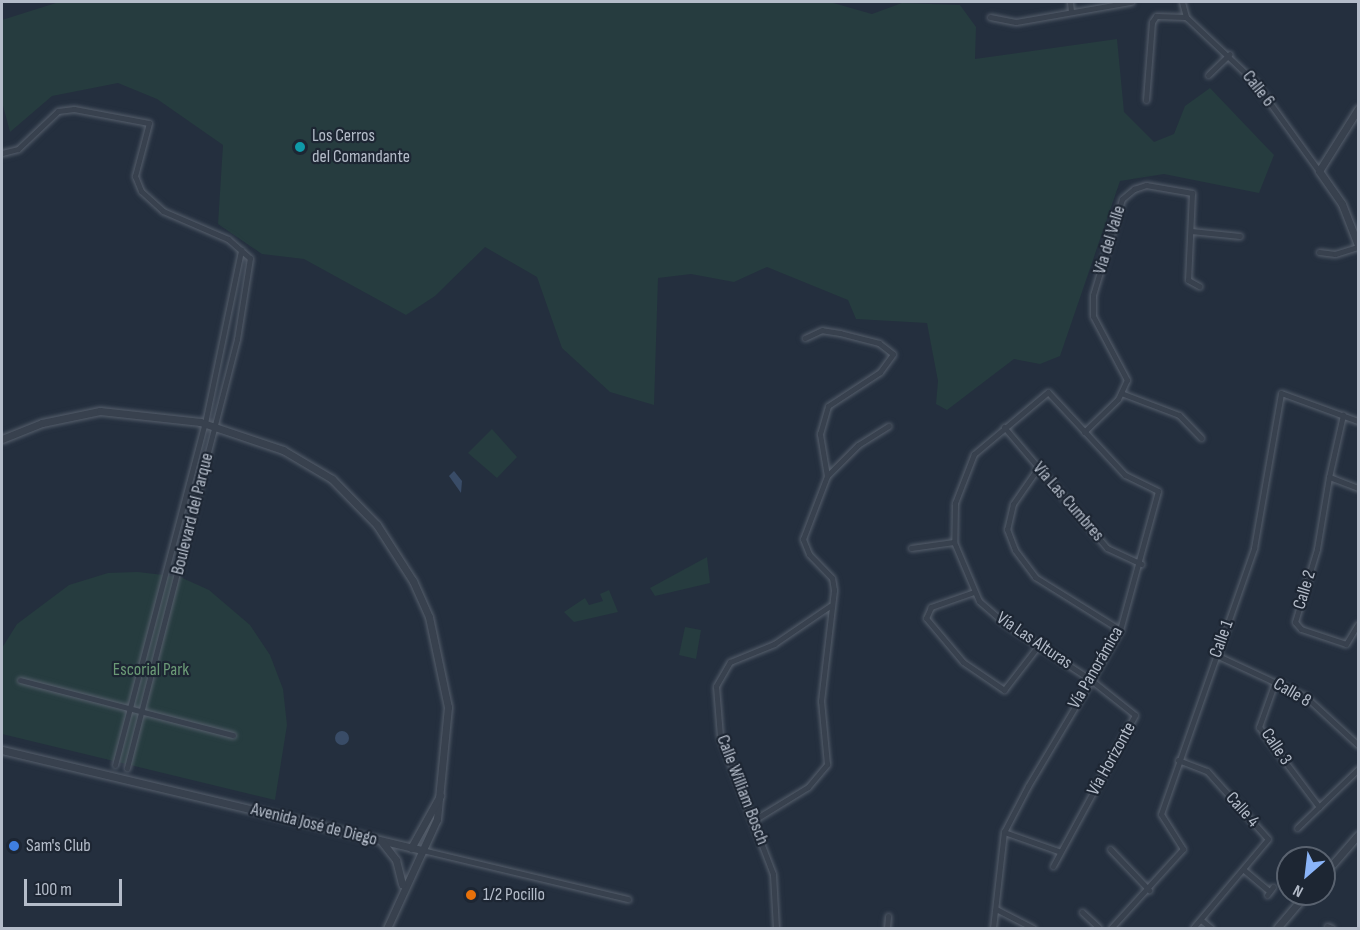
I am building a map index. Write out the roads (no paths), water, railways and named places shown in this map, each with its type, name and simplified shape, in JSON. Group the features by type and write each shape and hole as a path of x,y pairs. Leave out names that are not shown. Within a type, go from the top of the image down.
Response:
{"street":[{"path":"1070,2 1071,12"},
{"path":"990,17 1018,22 1131,2"},
{"path":"1146,100 1152,22 1156,16 1186,17 1182,2"},
{"name":"Calle 6","path":"1186,17 1230,54 1319,171"},
{"path":"1208,75 1230,54"},
{"path":"2,153 18,149 58,111 74,109 149,123 135,177 141,191 163,211 228,239 241,250"},
{"path":"1319,252 1335,254 1359,246 1342,204 1319,171 1359,109"},
{"name":"Vía del Valle","path":"1121,393 1127,380 1093,316 1093,296 1122,199 1146,185 1192,193 1188,280 1199,286"},
{"path":"1191,231 1240,236"},
{"name":"Boulevard del Parque","path":"115,765 205,423 241,250 250,258 216,426 127,768"},
{"path":"806,338 822,330 840,333 890,347 894,354 880,372 828,406 820,434 827,476"},
{"name":"Vía Las Alturas","path":"1084,432 1048,392 1004,428 974,454 962,474 954,542 974,592 1004,623 1091,680"},
{"path":"1084,432 1121,393 1179,415 1201,438"},
{"name":"Calle 1","path":"1111,928 1149,890 1183,849 1161,814 1254,548 1281,393 1359,422"},
{"path":"2,439 42,423 100,411 216,426 274,445 332,479 396,551 429,617 443,672 448,707 437,819 402,886 387,928"},
{"name":"Calle 2","path":"1343,416 1329,477 1317,549 1295,622 1301,629 1346,644 1359,624"},
{"path":"754,820 814,782 827,764 821,701 832,578 809,554 803,539 827,476 858,444 888,426"},
{"name":"Vía Las Cumbres","path":"1004,428 1107,548 1142,564"},
{"name":"Vía Panorámica","path":"993,928 1004,832 1120,630 1142,564 1158,491 1125,475 1084,432"},
{"path":"1038,468 1013,504 1007,529 1015,550 1035,577 1120,630"},
{"path":"1329,477 1359,488"},
{"path":"911,548 954,542"},
{"path":"974,592 931,607 927,618 963,662 1004,690 1038,646"},
{"name":"Calle William Bosch","path":"776,928 773,874 720,736 716,686 730,662 774,644 830,606"},
{"name":"Calle 8","path":"1216,656 1306,697 1359,745"},
{"path":"20,680 132,707 233,735"},
{"name":"Vía Horizonte","path":"1053,866 1058,851 1135,722 1135,715 1091,680"},
{"name":"Calle 3","path":"1275,682 1259,727 1318,807"},
{"name":"Avenida José de Diego","path":"2,750 382,842 628,898"},
{"name":"Calle 4","path":"1178,760 1207,771 1268,839 1193,928"},
{"path":"1298,828 1359,769"},
{"path":"411,848 441,794"},
{"path":"1004,832 1058,851"},
{"path":"1336,860 1359,835"},
{"path":"382,842 396,860 402,886"},
{"path":"1110,849 1149,890"},
{"path":"1244,870 1270,891"},
{"path":"1276,928 1295,906"},
{"path":"996,909 1033,928"},
{"path":"1082,912 1100,928"},
{"path":"887,928 888,916"},
{"path":"1201,920 1211,928"}],"water":[{"path":"454,471 462,481 461,493 449,476"},
{"path":"342,731 347,733 349,738 347,743 342,745 337,743 335,738 337,733"}],"place":[{"name":"Los Cerros del Comandante","path":"300,147"},
{"name":"Sam's Club","path":"14,846"},
{"name":"1/2 Pocillo","path":"471,895"}],"park label":[{"name":"Escorial Park","path":"151,670"}]}
